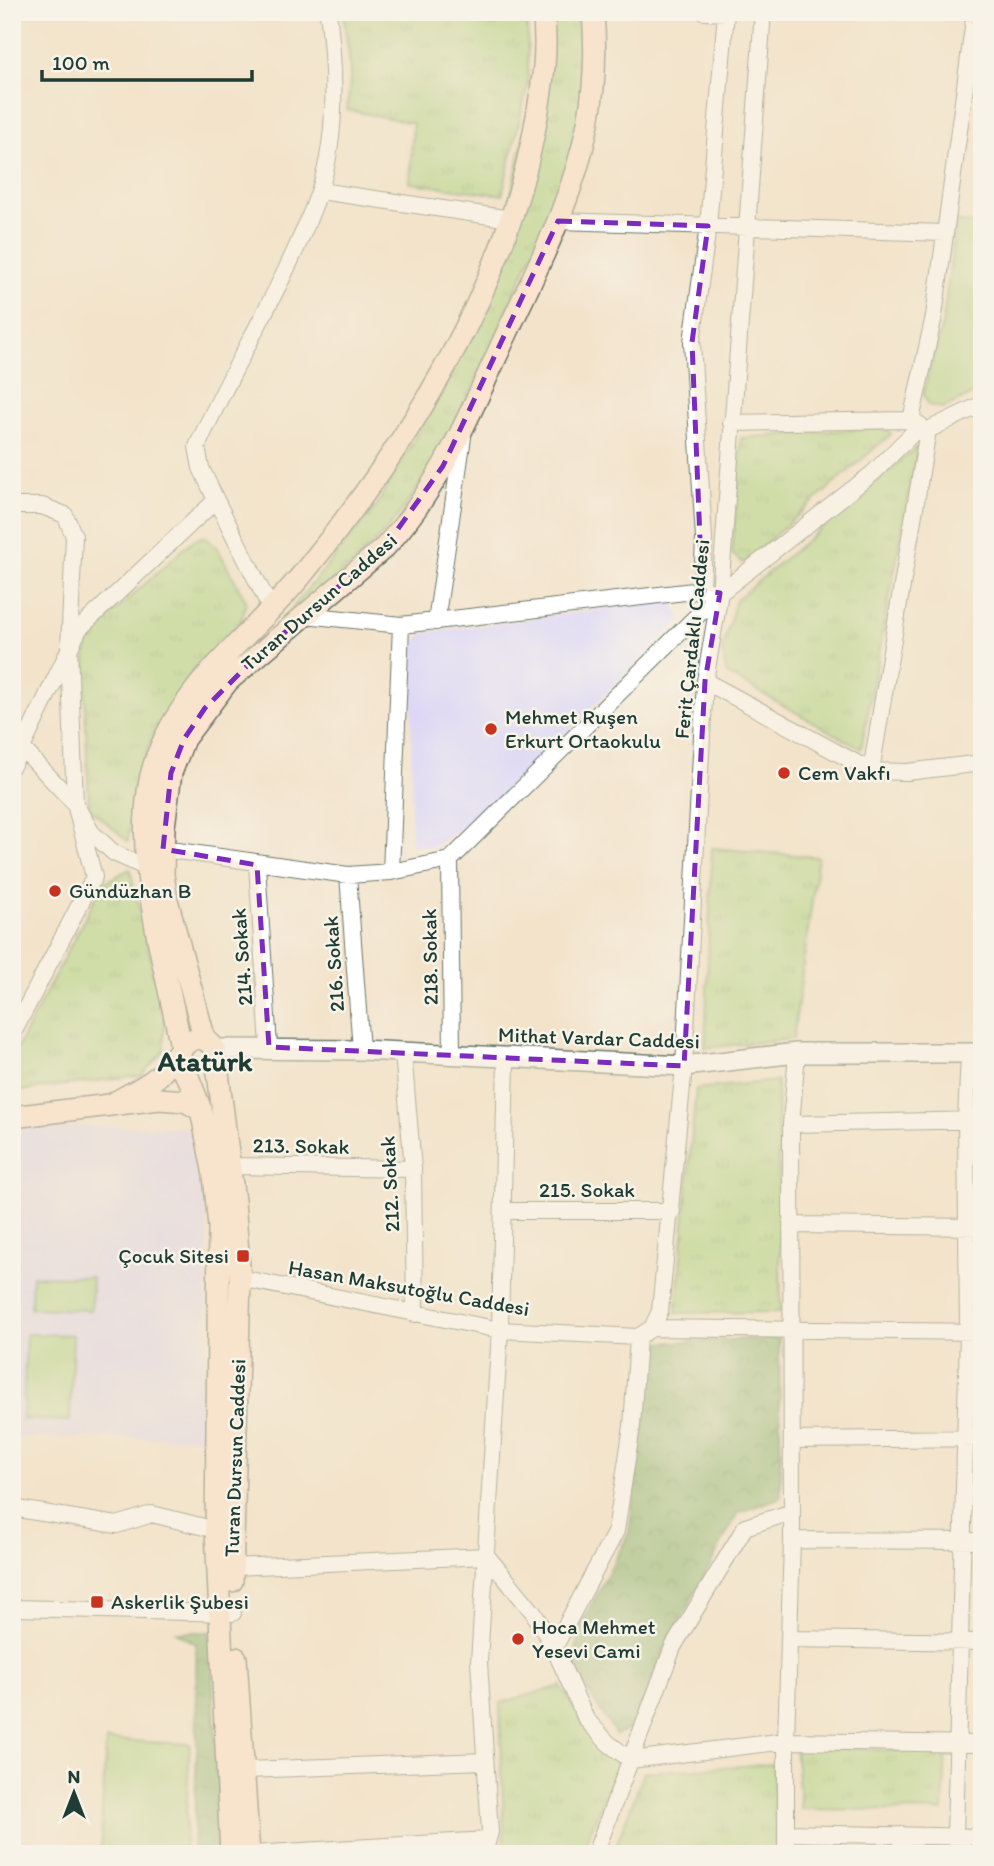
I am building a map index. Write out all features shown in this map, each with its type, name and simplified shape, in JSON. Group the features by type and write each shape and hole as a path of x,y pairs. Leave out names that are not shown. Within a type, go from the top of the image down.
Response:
{"main road":[{"path":"154,846 148,792 157,757 172,725 198,685 304,573 402,439 451,356 522,188 541,92 545,54 543,12"},
{"name":"Turan Dursun Caddesi","path":"181,1047 147,868 171,773 184,739 228,681 360,570 407,524 464,426 558,221 577,170 589,123 594,81 593,12"},
{"path":"975,13 982,18"},
{"name":"Turan Dursun Caddesi","path":"154,846 167,900 212,1050 230,1166 240,1279 232,1567 226,1613 231,1854"},
{"path":"191,1040 212,1050 205,1077 189,1079 119,1100 159,1076 181,1047 191,1040"},
{"path":"181,1047 179,1066 189,1079"},
{"name":"Turan Dursun Caddesi","path":"189,1079 201,1110 214,1175 219,1227 216,1530 251,1854"},
{"path":"12,1117 119,1100 185,1101 201,1110"}],"street":[{"path":"271,609 215,500 201,468 197,447 320,191 332,116 334,66 328,12"},
{"path":"702,590 704,538 692,342 708,226 726,13 705,12"},
{"name":"Ferit Çardaklı Caddesi","path":"645,1333 660,1311 672,1211 684,1066 705,681 720,593 762,12"},
{"path":"871,771 975,13"},
{"path":"320,191 511,219"},
{"path":"558,221 945,233"},
{"path":"731,423 920,425 982,404"},
{"path":"154,846 257,865 348,875 391,872 450,860 720,593 873,473 920,425"},
{"path":"436,622 464,426"},
{"path":"12,766 79,629 215,500"},
{"path":"12,506 42,506 65,516 74,536 69,648 75,804 94,877 12,1035"},
{"path":"305,615 401,625 702,590 720,593"},
{"path":"391,872 401,625"},
{"path":"705,681 871,771 907,772 982,763"},
{"path":"22,748 75,804 92,833 114,853 147,868"},
{"name":"218. Sokak","path":"450,860 452,1054"},
{"name":"214. Sokak","path":"257,865 269,1047"},
{"name":"216. Sokak","path":"348,875 361,1050"},
{"name":"Mithat Vardar Caddesi","path":"212,1050 269,1047 361,1050 684,1066 797,1053 975,1054"},
{"name":"212. Sokak","path":"403,1052 413,1169 415,1314"},
{"path":"786,1854 786,1741 792,1540 793,1225 790,1124 797,1053"},
{"path":"955,1836 965,1438 975,1332 975,1054"},
{"path":"251,1854 486,1847 480,1662 500,1330 506,1059"},
{"path":"790,1124 974,1120"},
{"name":"213. Sokak","path":"230,1166 413,1169"},
{"name":"215. Sokak","path":"503,1211 672,1211"},
{"path":"793,1225 975,1227"},
{"name":"Hasan Maksutoğlu Caddesi","path":"240,1279 500,1330 645,1333 791,1330 975,1332"},
{"path":"554,1648 615,1531 645,1333"},
{"path":"792,1440 982,1438"},
{"path":"12,1508 117,1525 152,1514 216,1530"},
{"path":"594,1854 673,1647 745,1527 792,1512"},
{"path":"792,1540 982,1541"},
{"path":"232,1567 487,1556"},
{"path":"487,1556 533,1612 554,1648 586,1719 608,1743 631,1760 786,1741 982,1744"},
{"path":"12,1608 226,1613"},
{"path":"789,1639 982,1642"},
{"path":"244,1770 484,1761"},
{"path":"786,1833 982,1837"},
{"path":"902,1854 903,1835"}],"highlighted area":[{"path":"558,221 708,226 692,342 702,590 720,593 705,681 684,1066 269,1047 257,865 163,849 171,773 184,739 205,708 256,657 385,547 443,466"}],"shaded area":[{"name":"Mehmet Ruşen Erkurt Ortaokulu","path":"672,599 681,619 485,813 433,847 411,844 412,644 425,633"},
{"path":"12,1126 193,1127 207,1221 205,1438 12,1438"}],"green space":[{"path":"343,12 527,12 528,84 502,195 410,183 413,123 347,110 351,71"},
{"path":"550,12 583,12 585,48 581,105 574,142 566,174 550,217 469,395 420,484 389,527 362,556 287,621 282,620 375,508 459,359 492,285"},
{"path":"956,221 982,226 982,390 943,408 929,405 923,393 943,321"},
{"path":"886,427 891,434 743,563 732,554 741,438"},
{"path":"918,446 861,749 726,673 722,649 736,600"},
{"path":"205,536 218,549 246,601 241,624 192,671 155,731 135,783 128,841 89,808 84,676 89,635 192,541"},
{"path":"712,848 818,857 793,1039 705,1048"},
{"path":"130,869 164,1015 164,1050 142,1075 12,1092 12,1058 103,883"},
{"path":"777,1081 781,1312 676,1313 696,1089"},
{"path":"32,1276 92,1277 91,1310 31,1308"},
{"path":"26,1334 73,1335 70,1421 23,1419"},
{"path":"779,1338 781,1497 738,1513 665,1649 633,1727 616,1735 576,1672 577,1633 629,1533 654,1343"},
{"path":"176,1632 210,1632 222,1854 193,1854 197,1748 196,1644"},
{"path":"561,1686 587,1730 619,1761 581,1854 500,1854 504,1839 500,1703"},
{"path":"106,1740 190,1744 184,1854 100,1854"},
{"path":"795,1747 946,1752 943,1811 801,1809"},
{"path":"773,1764 776,1854 613,1854 644,1772"}],"place":[{"name":"Mehmet Ruşen Erkurt Ortaokulu","path":"491,729"},
{"name":"Cem Vakfı","path":"784,773"},
{"name":"Gündüzhan B","path":"55,891"},
{"name":"Çocuk Sitesi","path":"243,1256"},
{"name":"Askerlik Şubesi","path":"97,1602"},
{"name":"Hoca Mehmet Yesevi Cami","path":"518,1639"}],"district":[{"name":"Atatürk","path":"205,1061"}]}
